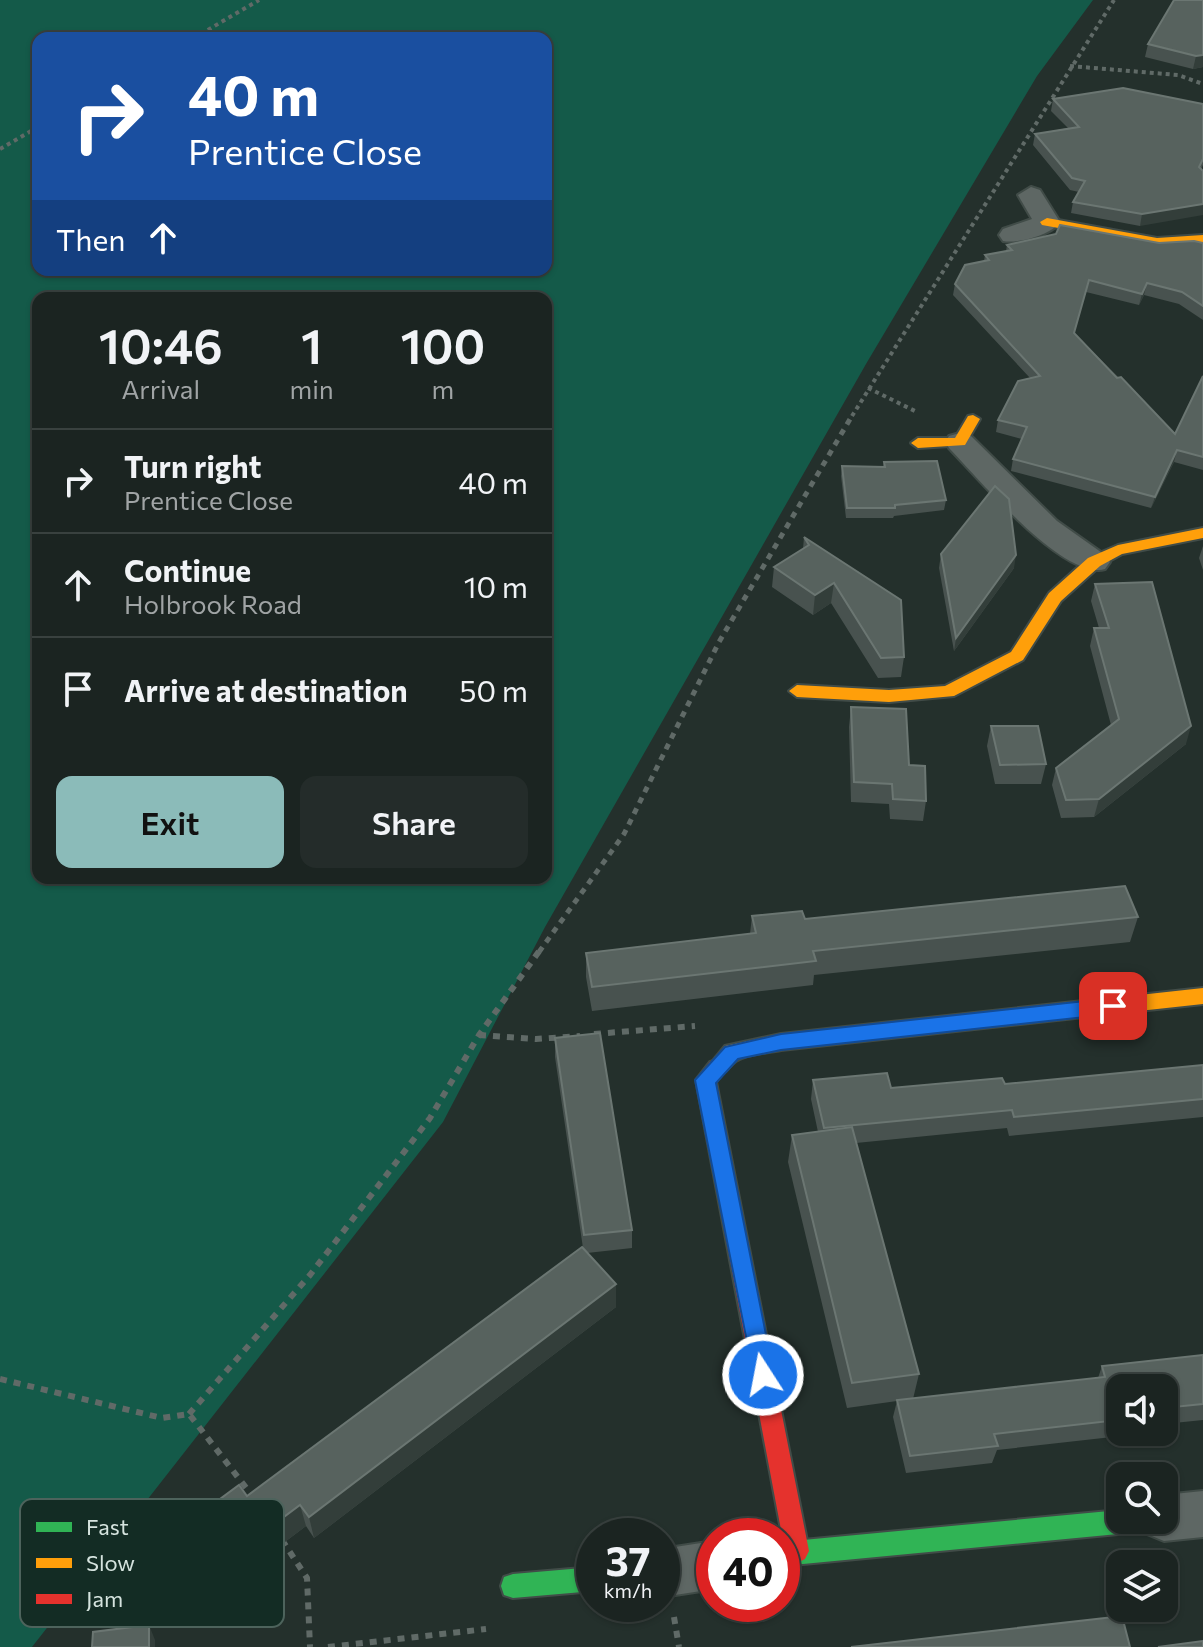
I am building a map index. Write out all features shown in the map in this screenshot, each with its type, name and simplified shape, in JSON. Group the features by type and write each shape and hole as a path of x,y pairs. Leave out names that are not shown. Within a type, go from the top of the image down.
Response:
{"street":[{"path":"1031,195 1047,222"},
{"path":"1012,235 1047,222 1157,242 1203,239"},
{"path":"918,443 966,431 1046,528 1094,562"},
{"path":"797,691 889,696 948,692 1017,656 1055,597 1094,562 1118,550 1203,533"},
{"path":"784,1518 706,1080 732,1052 781,1042 1203,996"},
{"path":"1178,1517 1203,1514"},
{"path":"800,1552 1106,1523"},
{"path":"513,1586 576,1581"}],"path":[{"path":"204,32 259,0"},
{"path":"0,1379 162,1418 189,1414 310,1275 430,1118 479,1035 624,834 719,642 868,388 1114,0"},
{"path":"1070,66 1178,75 1203,84"},
{"path":"0,149 32,130"},
{"path":"479,1035 536,1039 708,1025 732,1052"},
{"path":"189,1414 255,1499"},
{"path":"284,1543 307,1578 310,1647"},
{"path":"328,1647 511,1626 513,1586"}],"green space":[{"path":"0,0 1093,0 1037,76 866,364 545,927 443,1122 148,1499 20,1499 20,1627 48,1627 32,1647 0,1647"}],"building":[{"path":"1174,0 1203,0 1203,55 1148,44"},
{"path":"1123,88 1203,104 1203,159 1199,167 1203,171 1203,204 1142,214 1073,202 1085,181 1072,178 1035,134 1079,127 1053,99"},
{"path":"1060,225 1159,243 1203,243 1203,306 1182,292 1147,283 1142,294 1089,280 1074,333 1175,434 1203,376 1203,457 1177,450 1155,497 1013,459 1027,427 998,420 1018,381 1040,376 955,284 965,265 989,260 985,255 1012,250 1007,245 1056,234"},
{"path":"937,461 946,500 895,505 895,508 847,508 842,466 885,467 884,462"},
{"path":"995,486 1009,499 1016,555 956,638 941,554"},
{"path":"804,537 901,600 904,657 881,658 834,583 815,595 774,567 809,545"},
{"path":"1152,582 1191,726 1099,799 1066,800 1056,768 1119,719 1094,628 1109,628 1095,584"},
{"path":"851,707 906,709 909,765 925,766 926,801 893,799 892,784 854,782"},
{"path":"991,726 1038,726 1046,764 1000,765"},
{"path":"1125,886 1138,917 813,951 816,961 592,987 586,953 756,933 752,916 802,911 805,919"},
{"path":"600,1033 632,1230 584,1235 555,1038"},
{"path":"1203,1065 1203,1099 1014,1117 1012,1110 824,1128 813,1080 887,1073 891,1088 1002,1078 1005,1084"},
{"path":"852,1127 919,1374 852,1383 792,1135"},
{"path":"582,1247 616,1284 309,1517 300,1505 284,1517 284,1499 220,1499 239,1485 247,1496"},
{"path":"1203,1355 1203,1404 1178,1407 1178,1374 1106,1374 1106,1421 994,1434 998,1446 910,1456 897,1400 1105,1377 1102,1366"},
{"path":"1106,1618 1106,1622 1124,1622 1130,1647 851,1647"},
{"path":"149,1627 149,1647 92,1647 93,1632"},
{"path":"1203,1641 1203,1647 1158,1647"}],"traffic: fast":[{"path":"800,1552 1106,1523"},
{"path":"513,1586 576,1581"}],"traffic: slow":[{"path":"1047,222 1157,242 1203,239"},
{"path":"918,443 960,442 973,419"},
{"path":"797,691 889,696 948,692 1017,656 1055,597 1094,562 1118,550 1203,533"},
{"path":"717,1068 732,1052 781,1042 1203,996"}],"traffic: jam":[{"path":"717,1068 706,1080 791,1518"}],"route":[{"path":"763,1375 706,1080 732,1052 781,1042 1113,1006"}]}
